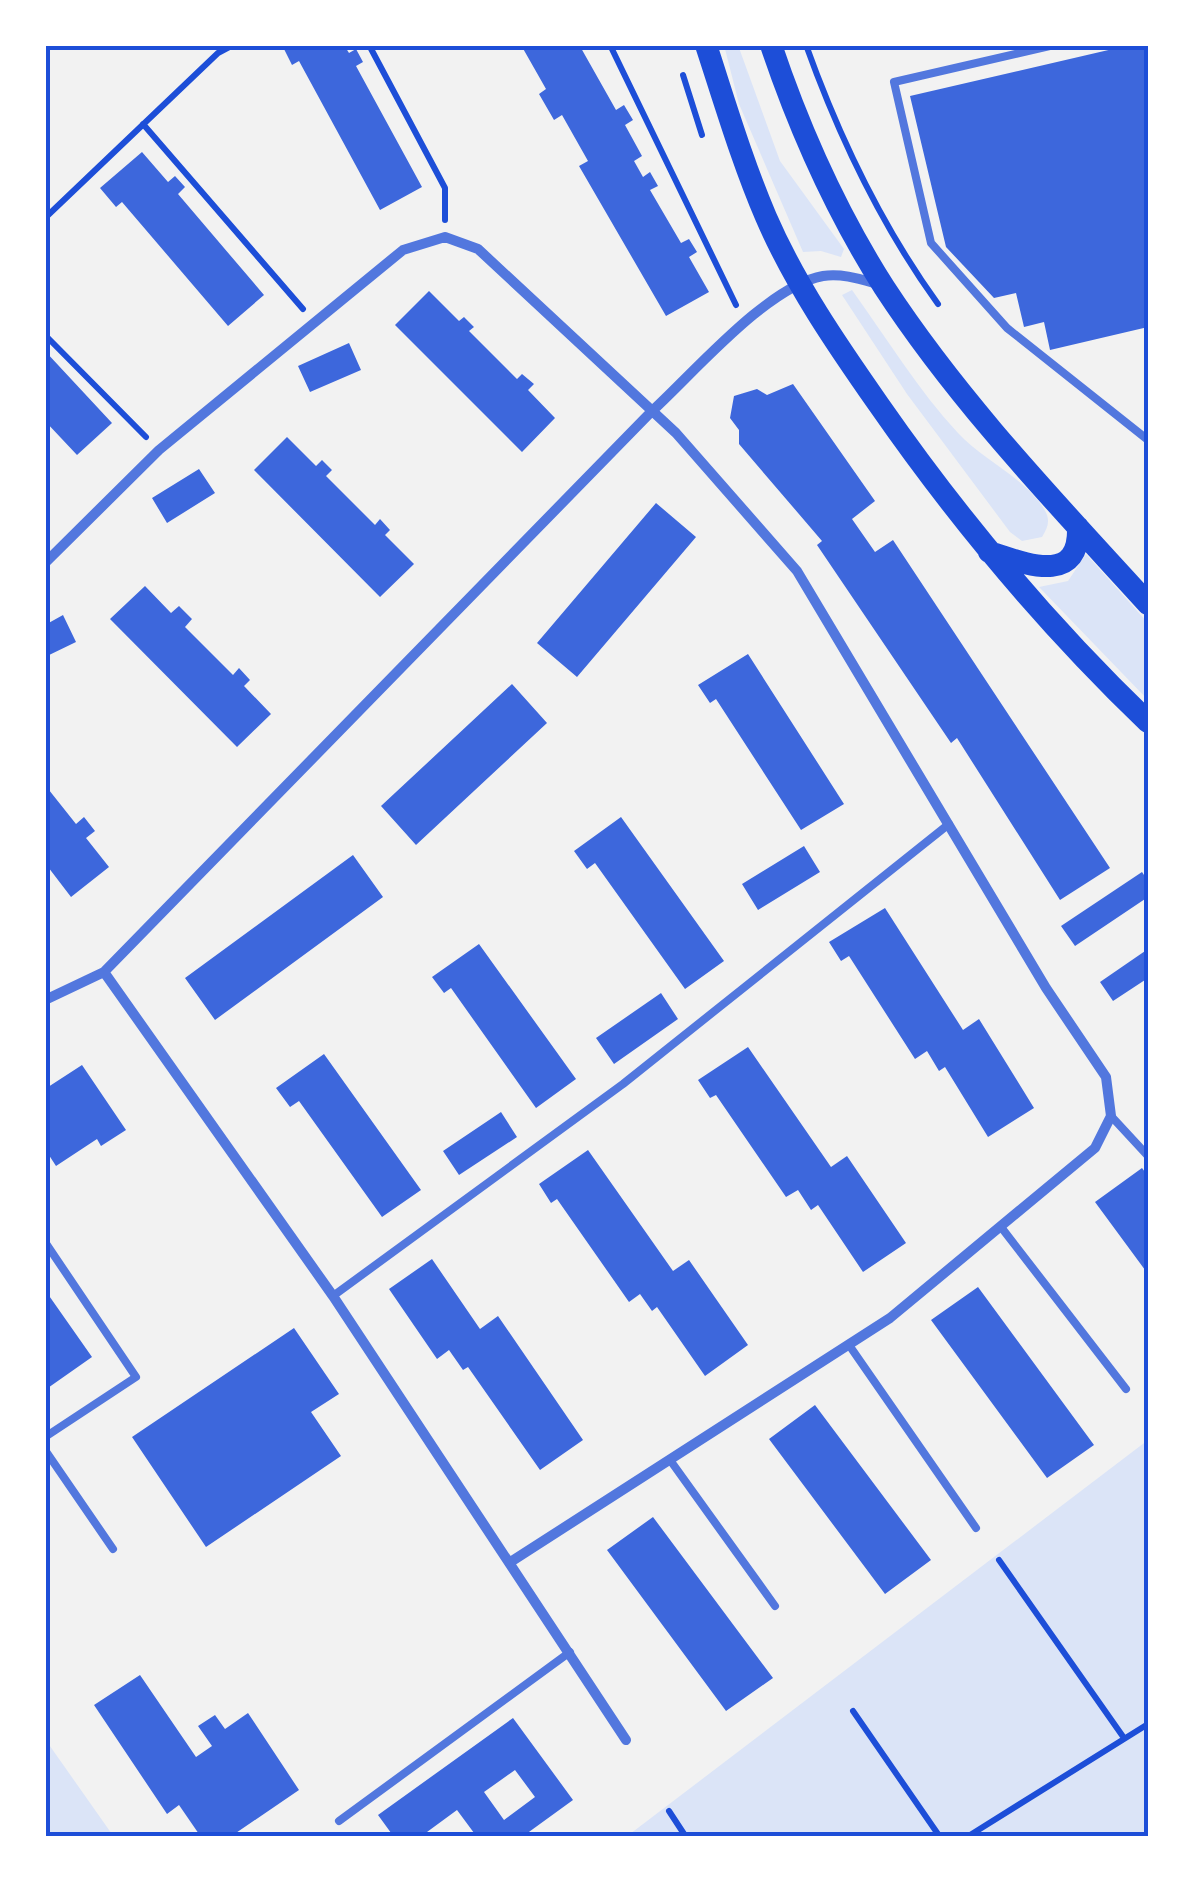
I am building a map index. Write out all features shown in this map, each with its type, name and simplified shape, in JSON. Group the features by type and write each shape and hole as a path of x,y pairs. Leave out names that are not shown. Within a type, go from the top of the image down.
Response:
{"main road":[{"path":"706,45 754,185 800,284 915,458 989,552 1071,648 1148,722"},
{"path":"771,45 796,117 883,286 1024,469 1148,604"},
{"path":"989,552 1033,566 1054,566 1072,558 1078,544 1078,527"}],"street":[{"path":"45,563 158,450 402,250 445,236 478,249 676,433 796,572 1046,988 1106,1077 1111,1116 1096,1148 890,1318 512,1561"},
{"path":"45,1000 104,972 651,412 746,325 800,284 824,276 851,277 883,286"},
{"path":"104,972 333,1296 512,1561 626,1740"}],"lane":[{"path":"1054,45 894,82 931,243 1007,328 1148,440"},
{"path":"333,1296 623,1084 949,824"},
{"path":"1111,1116 1148,1156"},
{"path":"1001,1226 1126,1389"},
{"path":"45,1242 136,1377 45,1437"},
{"path":"848,1345 976,1528"},
{"path":"45,1450 113,1549"},
{"path":"670,1460 774,1606"},
{"path":"339,1821 570,1652"}],"path":[{"path":"45,218 232,45"},
{"path":"369,45 444,188 445,236"},
{"path":"610,45 746,325"},
{"path":"806,45 827,102 884,220 938,304"},
{"path":"143,124 315,322"},
{"path":"45,335 158,450"},
{"path":"999,1560 1124,1738"},
{"path":"853,1712 940,1837"},
{"path":"967,1837 1148,1724"},
{"path":"669,1811 686,1837"}],"shaded area":[{"path":"724,45 738,45 780,161 844,249 841,257 821,251 803,252 739,104"},
{"path":"852,290 958,433 1036,498 1048,520 1042,537 1022,541 1010,532 907,394 842,295"},
{"path":"1086,554 1148,623 1148,700 1039,587 1068,581"},
{"path":"1148,1440 1148,1837 626,1837"},
{"path":"45,1739 114,1837 45,1837"}],"building":[{"path":"282,45 344,45 349,53 356,49 363,62 356,66 422,187 380,210 299,61 292,65"},
{"path":"521,45 586,45 581,48 616,110 624,105 633,120 625,125 642,156 634,161 643,177 650,172 658,186 650,190 681,243 689,239 697,252 689,257 709,292 666,316 579,166 588,161 562,115 554,120 539,94 546,89"},
{"path":"1130,45 1148,45 1148,327 1050,350 1044,322 1024,327 1016,293 994,298 946,247 910,96"},
{"path":"142,152 168,182 175,176 185,187 178,194 264,295 228,326 122,202 116,207 100,188"},
{"path":"429,291 459,321 464,317 474,327 469,331 517,379 522,374 534,384 528,390 555,418 522,452 395,325"},
{"path":"349,343 361,370 310,392 298,366"},
{"path":"45,351 112,423 77,455 45,421"},
{"path":"793,384 875,501 852,519 875,552 893,540 1110,868 1060,900 957,738 951,743 817,545 822,541 739,444 739,430 730,418 734,396 757,389 767,395"},
{"path":"287,437 316,466 322,460 332,470 326,476 375,525 380,519 390,530 385,535 414,564 380,597 254,470"},
{"path":"199,469 215,493 167,523 152,498"},
{"path":"656,503 696,537 577,677 537,643"},
{"path":"145,586 171,613 179,606 192,619 185,627 233,675 239,668 250,680 244,686 271,714 237,747 110,619"},
{"path":"63,615 76,642 45,657 45,625"},
{"path":"748,654 844,804 801,830 716,699 710,703 698,685"},
{"path":"512,684 547,723 416,845 381,806"},
{"path":"45,785 76,824 84,817 95,831 86,838 109,867 71,897 45,863"},
{"path":"621,817 724,961 685,989 595,863 587,869 574,851"},
{"path":"804,846 820,872 758,910 742,884"},
{"path":"353,855 383,897 215,1020 185,978"},
{"path":"1142,872 1148,881 1148,897 1075,946 1061,926"},
{"path":"885,908 963,1030 979,1019 1034,1108 988,1137 945,1067 939,1071 927,1051 915,1059 849,956 841,961 829,942"},
{"path":"479,944 576,1079 536,1108 451,988 444,993 432,977"},
{"path":"1148,949 1148,978 1113,1001 1100,982"},
{"path":"661,993 678,1019 614,1064 596,1038"},
{"path":"748,1047 831,1167 847,1156 906,1243 863,1272 818,1205 811,1210 798,1190 786,1197 716,1095 710,1098 698,1080"},
{"path":"324,1054 421,1190 382,1217 299,1101 290,1107 276,1088"},
{"path":"82,1065 126,1130 101,1146 97,1139 56,1166 45,1149 45,1089"},
{"path":"501,1112 517,1137 459,1175 443,1151"},
{"path":"588,1150 673,1271 689,1260 748,1345 705,1376 657,1307 652,1311 640,1294 629,1302 557,1199 551,1203 539,1184"},
{"path":"1142,1168 1148,1176 1148,1274 1095,1202"},
{"path":"432,1259 480,1329 498,1316 583,1440 540,1470 468,1367 463,1370 449,1350 437,1359 389,1289"},
{"path":"978,1287 1094,1445 1047,1478 931,1320"},
{"path":"45,1290 92,1357 45,1390"},
{"path":"294,1328 339,1394 311,1412 341,1456 206,1547 132,1437"},
{"path":"815,1405 931,1560 885,1594 769,1439"},
{"path":"653,1517 773,1678 726,1711 607,1550"},
{"path":"140,1675 196,1757 212,1746 198,1726 215,1715 225,1729 248,1713 299,1790 230,1837 201,1837 179,1805 167,1814 94,1705"},
{"path":"513,1718 573,1800 522,1837 477,1837 457,1810 427,1832 430,1837 394,1837 378,1815","holes":["515,1770 535,1797 504,1820 484,1792"]}]}
